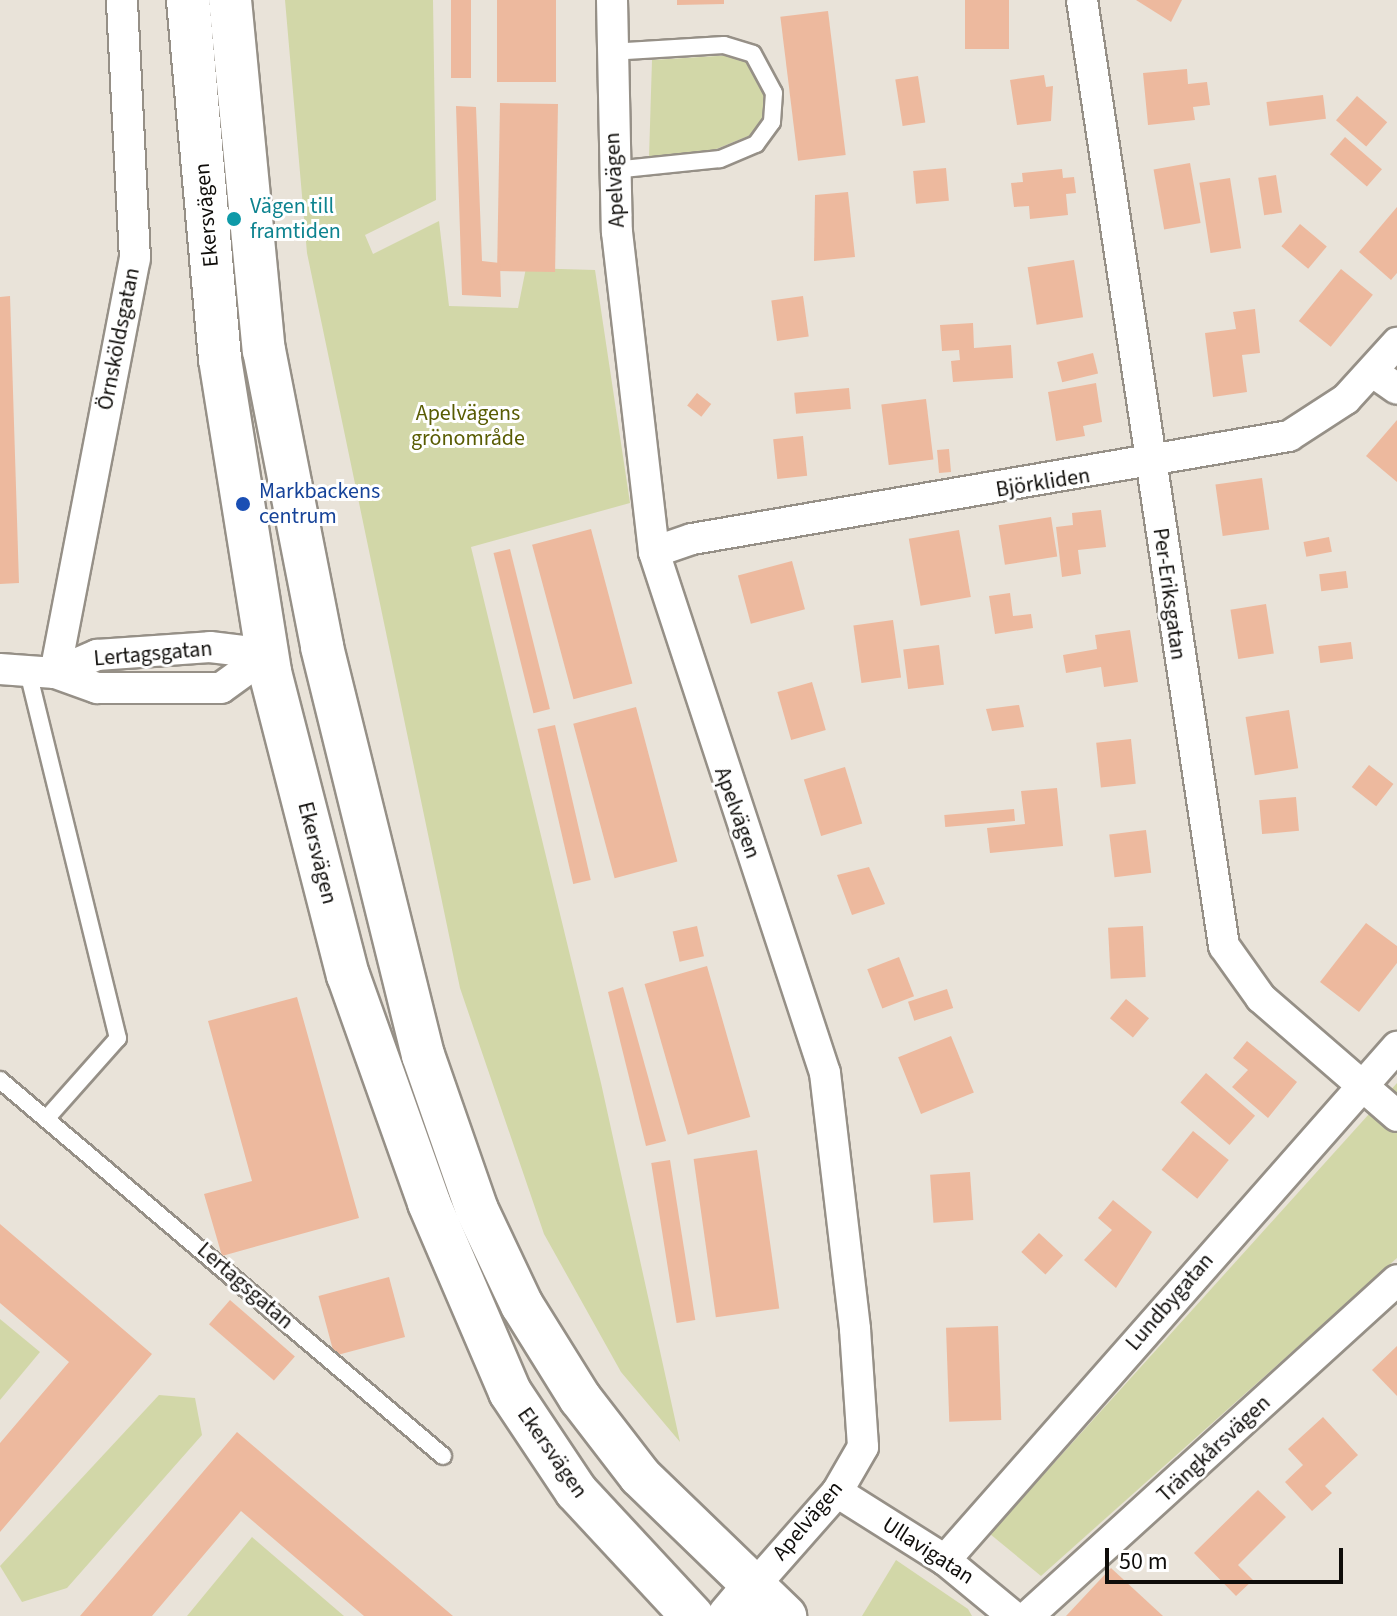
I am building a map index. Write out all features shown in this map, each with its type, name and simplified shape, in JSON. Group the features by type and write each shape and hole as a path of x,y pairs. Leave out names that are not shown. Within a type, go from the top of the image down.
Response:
{"main road":[{"name":"Ekersvägen","path":"188,0 210,254 268,654 348,975 429,1203 510,1392 576,1491 692,1616"},
{"name":"Ekersvägen","path":"230,0 264,350 322,647 423,1055 483,1224 522,1305 580,1398 742,1601 785,1616"},
{"path":"268,654 322,647"}],"street":[{"name":"Örnsköldsgatan","path":"28,673 135,259 122,0"},
{"name":"Apelvägen","path":"612,0 608,53 614,170 654,552 825,1073 863,1447 837,1492 742,1601"},
{"name":"Per-Eriksgatan","path":"1082,0 1224,946 1261,998 1397,1116"},
{"name":"Björkliden","path":"654,552 692,539 1150,464 1289,436 1385,380 1397,343"},
{"name":"Lertagsgatan","path":"28,673 97,655 210,647 268,654"},
{"name":"Lertagsgatan","path":"28,673 97,688 221,688 268,654"},
{"name":"Lundbygatan","path":"945,1560 1361,1084 1397,1047"},
{"name":"Trängkårsvägen","path":"1028,1616 1397,1280"},
{"name":"Ullavigatan","path":"837,1492 945,1560 1013,1616"}],"lane":[{"path":"608,53 724,45 753,54 774,93 772,122 756,144 720,159 614,170"},
{"path":"28,673 118,1038 46,1119"},
{"name":"Lertagsgatan","path":"0,1080 443,1456"}],"green space":[{"name":"Apelvägens grönområde","path":"285,0 433,0 436,200 365,235 373,254 439,221 449,306 518,308 526,268 595,270 630,503 471,547 601,1083 680,1442 621,1372 544,1234 460,988 307,253"},
{"path":"734,55 754,65 766,88 767,112 753,134 704,154 649,158 652,60"},
{"path":"1397,1083 1397,1258 1041,1576 990,1534"},
{"path":"0,1319 40,1352 0,1400"},
{"path":"159,1395 195,1398 202,1435 67,1588 22,1602 0,1566"},
{"path":"252,1537 344,1616 187,1616"},
{"path":"896,1560 968,1609 972,1616 862,1616"}],"building":[{"path":"451,0 471,0 471,78 451,78"},
{"path":"497,0 556,0 556,82 497,82"},
{"path":"677,0 724,0 724,4 677,5"},
{"path":"965,0 1009,0 1009,49 965,49"},
{"path":"1136,0 1182,0 1171,22"},
{"path":"828,11 846,155 798,161 780,17"},
{"path":"1187,69 1188,84 1207,82 1210,105 1193,107 1195,120 1148,125 1143,73"},
{"path":"1044,75 1046,87 1053,86 1051,121 1017,125 1010,80"},
{"path":"918,76 925,122 903,126 895,80"},
{"path":"1323,95 1326,119 1269,126 1266,102"},
{"path":"1357,96 1387,122 1366,146 1336,120"},
{"path":"500,103 558,104 555,272 497,271"},
{"path":"456,106 476,107 482,261 500,263 501,297 462,295"},
{"path":"1345,137 1382,169 1367,187 1330,154"},
{"path":"1190,163 1201,223 1164,229 1154,169"},
{"path":"946,168 949,201 916,204 913,171"},
{"path":"1062,169 1063,178 1074,177 1076,193 1066,194 1068,215 1030,219 1029,206 1014,207 1011,183 1023,182 1022,173"},
{"path":"1276,175 1282,213 1264,215 1258,178"},
{"path":"1230,178 1241,248 1210,253 1199,183"},
{"path":"848,192 855,257 814,261 815,195"},
{"path":"1397,207 1397,273 1391,280 1359,252"},
{"path":"1300,224 1327,246 1308,269 1281,246"},
{"path":"1074,260 1083,317 1037,325 1028,267"},
{"path":"1341,269 1373,295 1331,347 1299,321"},
{"path":"10,296 19,583 0,584 0,297"},
{"path":"803,296 809,337 777,341 771,300"},
{"path":"1255,309 1260,353 1242,355 1247,392 1213,397 1205,333 1236,329 1233,312"},
{"path":"973,323 974,348 1011,345 1013,378 953,382 951,361 960,360 959,350 942,351 940,325"},
{"path":"1093,353 1098,373 1062,382 1057,362"},
{"path":"1096,383 1102,422 1083,426 1085,436 1056,441 1048,392"},
{"path":"849,388 851,409 796,414 794,393"},
{"path":"697,393 711,404 701,417 687,406"},
{"path":"926,399 933,460 889,465 881,404"},
{"path":"1397,420 1397,482 1366,456"},
{"path":"803,436 807,476 777,479 773,439"},
{"path":"949,449 951,472 939,473 937,450"},
{"path":"1262,478 1269,529 1223,536 1215,485"},
{"path":"1101,510 1106,547 1078,550 1081,574 1062,577 1056,527 1073,525 1072,513"},
{"path":"1051,517 1057,557 1005,565 999,525"},
{"path":"591,529 632,684 573,699 532,545"},
{"path":"959,530 971,597 921,606 909,539"},
{"path":"1329,537 1332,552 1306,557 1303,542"},
{"path":"510,549 550,709 533,713 494,553"},
{"path":"792,561 805,609 751,624 738,575"},
{"path":"1346,571 1348,588 1321,591 1319,574"},
{"path":"1010,593 1013,616 1031,614 1033,628 995,634 989,596"},
{"path":"1266,604 1274,653 1238,659 1230,610"},
{"path":"893,620 901,677 861,683 853,626"},
{"path":"1130,630 1138,682 1104,687 1101,667 1066,673 1063,655 1097,649 1095,635"},
{"path":"1351,642 1353,659 1320,663 1318,646"},
{"path":"939,645 944,685 908,689 903,649"},
{"path":"812,682 826,730 791,740 777,692"},
{"path":"1019,705 1024,727 992,731 986,709"},
{"path":"636,707 677,862 615,878 573,724"},
{"path":"1289,710 1298,768 1255,775 1246,717"},
{"path":"555,725 591,880 573,884 537,729"},
{"path":"1131,739 1136,784 1101,787 1096,743"},
{"path":"1369,765 1393,784 1376,806 1352,787"},
{"path":"845,767 862,823 821,836 804,780"},
{"path":"1057,788 1063,846 990,853 987,828 1025,824 1021,791"},
{"path":"1296,797 1299,831 1262,834 1259,800"},
{"path":"1014,809 1015,821 945,827 944,815"},
{"path":"1146,830 1151,873 1115,877 1109,835"},
{"path":"869,867 885,904 852,915 837,875"},
{"path":"1366,923 1397,946 1397,963 1359,1012 1320,982"},
{"path":"697,926 704,956 680,962 673,932"},
{"path":"1143,926 1146,977 1111,979 1108,928"},
{"path":"899,957 914,996 882,1008 867,969"},
{"path":"707,966 750,1117 688,1135 645,984"},
{"path":"623,987 666,1141 646,1146 608,992"},
{"path":"947,989 953,1008 914,1021 908,1002"},
{"path":"297,997 359,1218 222,1256 204,1194 252,1181 208,1021"},
{"path":"1126,999 1149,1018 1133,1037 1110,1018"},
{"path":"951,1036 974,1093 921,1114 898,1057"},
{"path":"1247,1041 1297,1082 1268,1118 1232,1087 1248,1070 1233,1058"},
{"path":"1206,1073 1255,1116 1229,1145 1180,1102"},
{"path":"1193,1131 1229,1160 1197,1199 1162,1170"},
{"path":"757,1150 779,1308 716,1317 694,1159"},
{"path":"670,1160 695,1320 677,1323 651,1163"},
{"path":"970,1172 973,1220 933,1223 930,1175"},
{"path":"1113,1200 1152,1232 1116,1288 1084,1260 1112,1230 1098,1218"},
{"path":"0,1224 152,1354 0,1532 0,1443 69,1362 0,1303"},
{"path":"1039,1233 1063,1256 1045,1275 1021,1252"},
{"path":"389,1277 405,1337 335,1356 318,1296"},
{"path":"230,1300 295,1356 274,1381 209,1324"},
{"path":"998,1326 1001,1420 949,1422 946,1328"},
{"path":"1397,1346 1397,1396 1372,1370"},
{"path":"1323,1417 1358,1455 1325,1486 1332,1493 1312,1511 1285,1482 1303,1465 1288,1449"},
{"path":"237,1432 453,1616 364,1616 241,1511 152,1616 80,1616"},
{"path":"1258,1490 1286,1517 1238,1565 1253,1580 1236,1596 1194,1553"},
{"path":"1111,1568 1163,1616 1066,1616"}],"place":[{"name":"Vägen till framtiden","path":"234,219"},
{"name":"Markbackens centrum","path":"243,504"}]}
